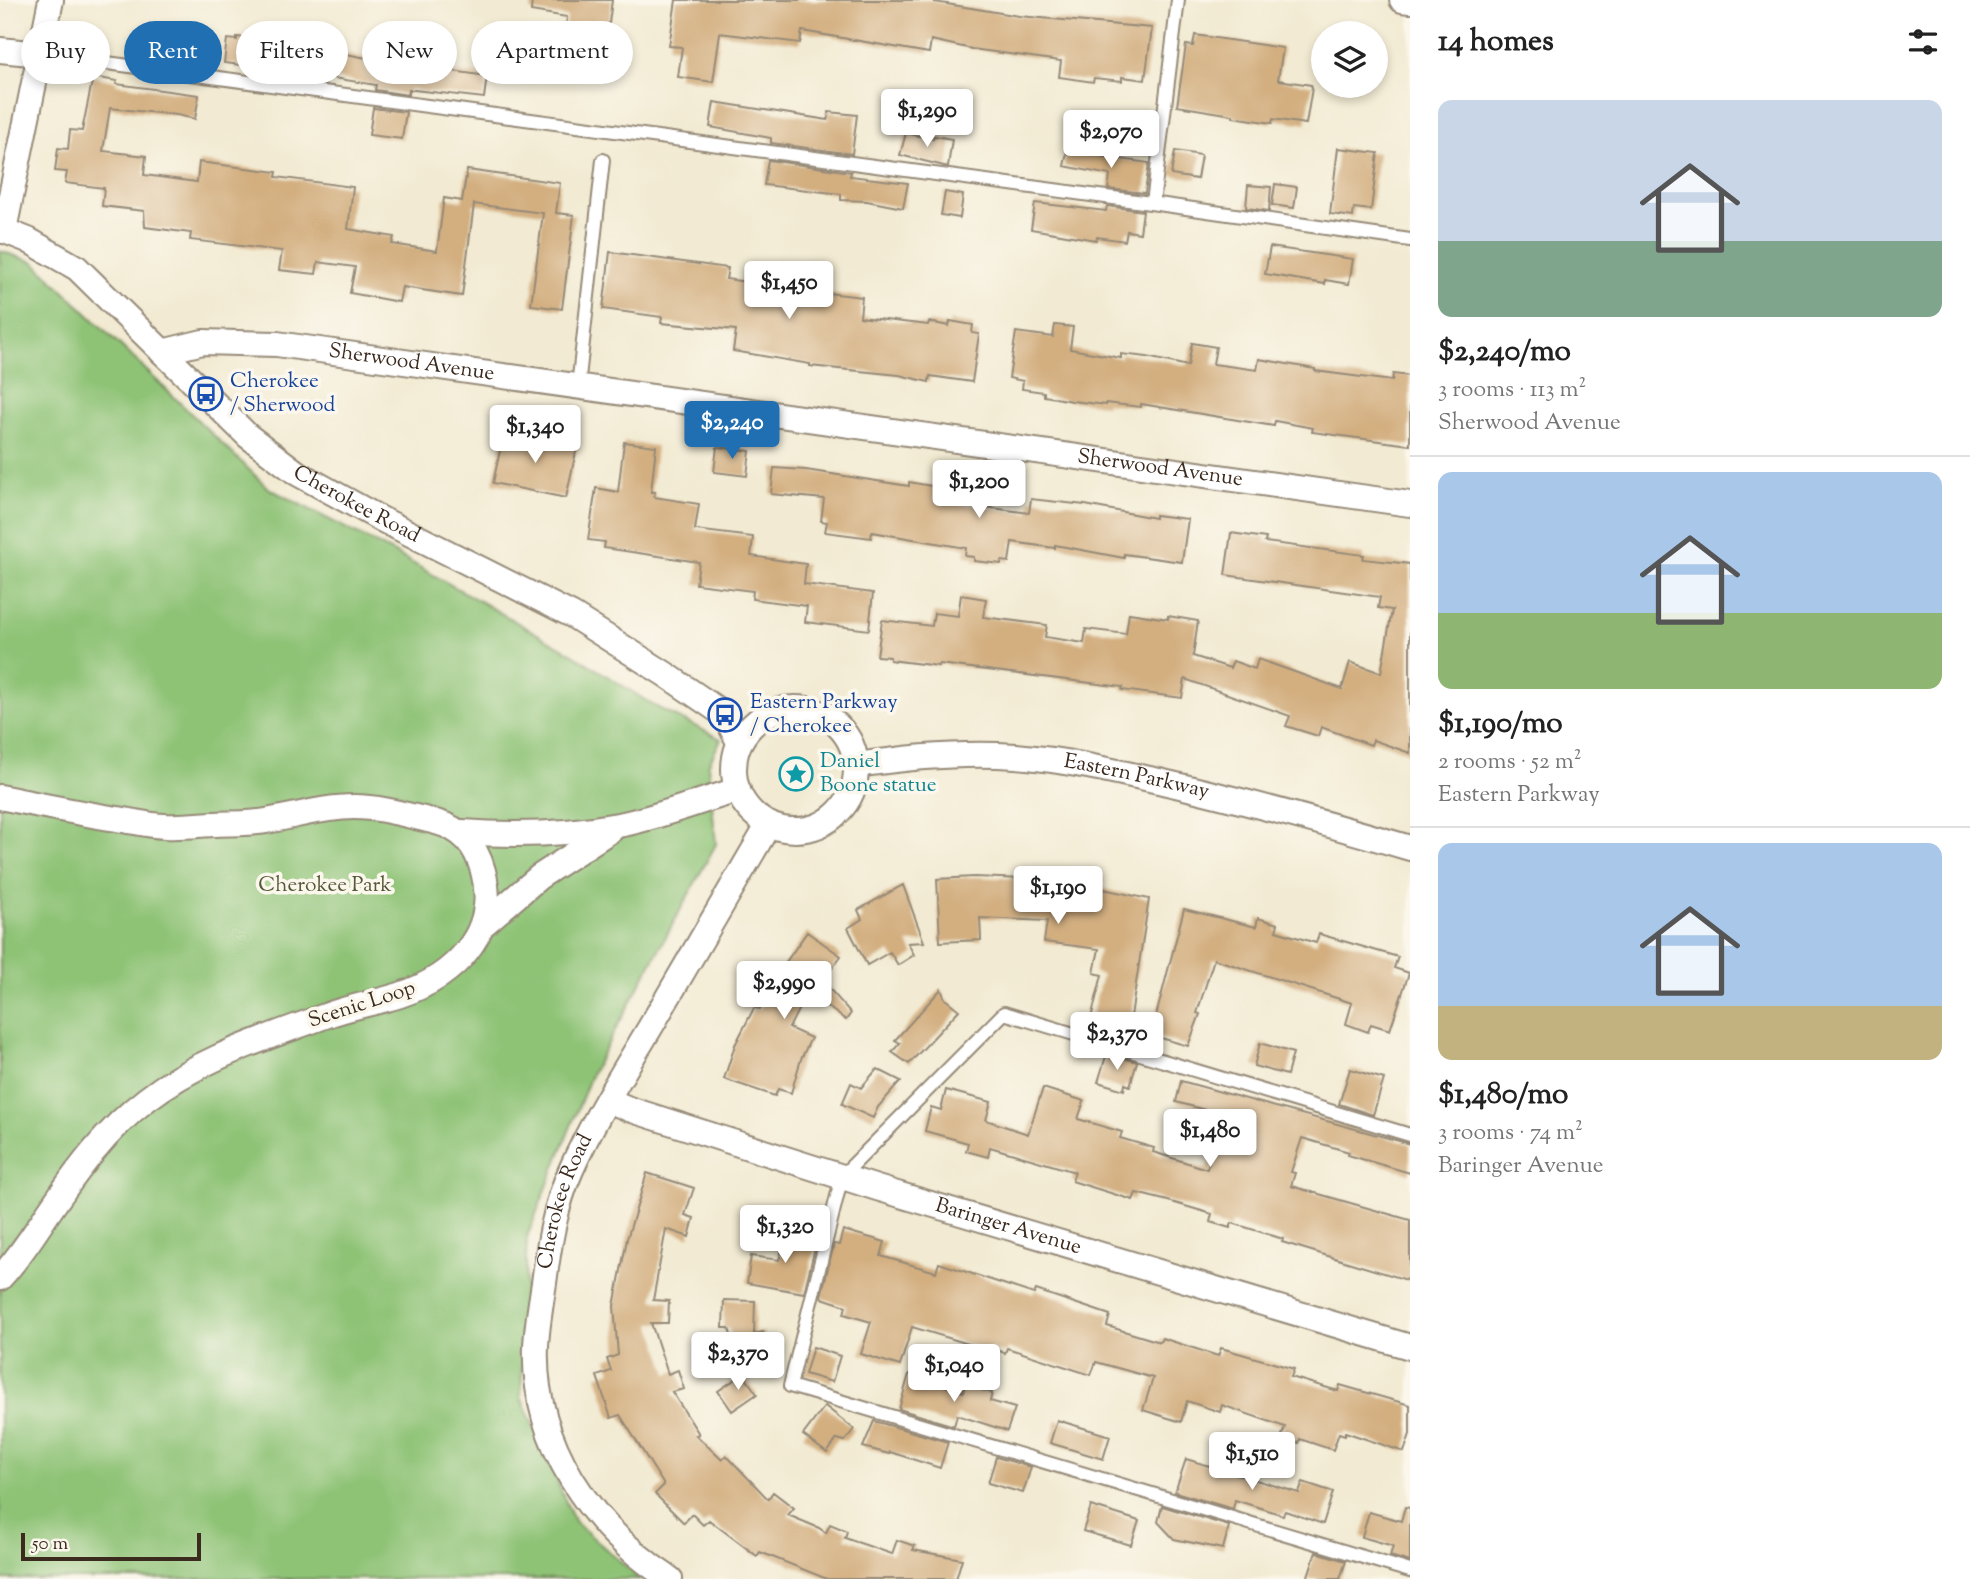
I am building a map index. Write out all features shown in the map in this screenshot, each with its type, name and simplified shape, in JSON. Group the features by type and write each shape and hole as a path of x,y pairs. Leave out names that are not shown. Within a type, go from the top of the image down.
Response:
{"street":[{"path":"47,21 51,0"},
{"path":"1402,0 1410,1"},
{"path":"0,50 21,52"},
{"path":"1,230 33,84"},
{"name":"Cherokee Road","path":"1,230 28,240 77,268 248,436 297,473 379,518 572,615 725,715 739,742"},
{"name":"Sherwood Avenue","path":"162,352 203,342 277,344 1410,504"},
{"path":"782,708 811,708 834,720 852,743 857,765 853,790 844,807 819,826 795,831 769,824 751,812 739,796 733,770 739,742 754,721 782,708"},
{"name":"Eastern Parkway","path":"857,765 922,756 956,755 1015,756 1088,765 1221,795 1410,849"},
{"path":"0,797 164,826 264,821 325,808 357,807 440,823 461,832 528,836 621,825 738,790"},
{"name":"Cherokee Road","path":"670,1579 638,1556 614,1533 573,1483 558,1456 543,1413 536,1346 551,1230 570,1171 608,1100 769,824"},
{"name":"Scenic Loop","path":"0,1278 27,1245 78,1170 118,1125 148,1098 190,1071 250,1043 334,1013 399,995 428,983 445,972 468,949 484,924 521,891 559,862 621,825"},
{"path":"461,832 474,848 486,883 484,924"},
{"name":"Baringer Avenue","path":"608,1100 842,1176 1410,1347"}],"lane":[{"path":"1153,203 1178,0"},
{"path":"110,63 1410,240"},
{"path":"578,387 603,160"},
{"path":"1410,1135 1004,1013 842,1176 790,1386 1410,1571"}],"green space":[{"name":"Cherokee Park","path":"0,251 34,262 268,488 396,554 573,654 656,707 721,739 708,765 716,844 592,1073 527,1237 521,1397 574,1521 640,1579 0,1579"}],"building":[{"path":"532,0 612,0 609,21 567,21 567,17 531,11"},
{"path":"676,0 936,0 935,2 1019,16 1152,28 1145,80 1094,78 1093,82 1059,77 1061,61 972,49 931,40 929,53 802,31 800,43 720,33 713,82 678,77 682,47 669,46"},
{"path":"1195,35 1283,48 1278,80 1311,85 1306,124 1273,119 1272,123 1177,106 1186,45 1193,46"},
{"path":"227,39 236,40 236,64 224,63"},
{"path":"348,54 362,57 362,83 348,80"},
{"path":"457,72 471,74 471,84 486,84 484,98 414,90 409,90 408,95 375,90 376,85 370,84 457,84"},
{"path":"110,80 117,81 116,84 199,95 195,119 110,108 103,151 146,156 144,175 197,182 199,162 277,172 276,177 353,187 348,229 394,237 392,244 437,251 444,198 462,201 467,170 560,183 556,213 574,215 562,309 531,305 543,213 474,204 462,296 402,287 399,302 350,293 355,267 318,262 316,274 279,270 282,251 190,240 191,233 145,227 144,211 102,206 104,188 65,183 67,172 55,171 58,148 68,149 70,130 82,131 92,84 110,84"},
{"path":"714,102 828,120 829,112 857,115 852,154 771,143 771,138 710,127"},
{"path":"373,108 406,112 402,139 369,135"},
{"path":"906,133 933,139 934,136 952,139 948,167 900,155"},
{"path":"1070,146 1092,151 1091,155 1149,163 1145,193 1108,189 1110,175 1064,166"},
{"path":"1338,148 1378,153 1371,210 1354,208 1353,217 1330,214"},
{"path":"1175,151 1201,155 1197,179 1171,175"},
{"path":"768,160 851,172 850,176 908,183 903,208 867,201 841,200 841,194 764,185"},
{"path":"1275,184 1297,187 1294,208 1272,205"},
{"path":"1248,185 1271,187 1269,211 1246,208"},
{"path":"945,192 963,195 960,218 941,215"},
{"path":"1035,203 1106,211 1107,206 1143,211 1140,233 1127,231 1125,241 1097,237 1096,240 1031,229"},
{"path":"1270,247 1353,259 1349,284 1325,280 1325,284 1265,274"},
{"path":"610,252 728,268 726,279 767,285 766,291 818,299 819,292 862,297 860,317 928,325 929,322 949,326 950,321 973,325 972,333 979,334 972,382 930,376 929,382 899,375 810,366 733,351 736,330 661,323 662,317 603,309"},
{"path":"1055,325 1073,327 1070,349 1121,358 1121,354 1147,357 1188,366 1192,343 1216,347 1213,364 1257,370 1259,359 1315,371 1392,381 1393,374 1410,376 1410,445 1312,432 1313,428 1275,421 1274,426 1141,404 1141,407 1072,401 1044,396 1044,392 1022,389 1023,381 1009,378 1016,332 1053,337"},
{"path":"504,432 577,447 566,498 493,483"},
{"path":"624,442 656,446 651,492 655,492 654,497 699,504 695,530 753,537 751,556 806,564 804,584 873,593 869,630 805,622 807,606 752,599 753,591 696,584 699,562 604,548 605,542 588,540 596,488 618,492"},
{"path":"717,447 750,451 747,476 714,472"},
{"path":"774,468 806,470 909,486 909,482 948,489 946,502 1029,513 1031,499 1085,505 1155,518 1155,515 1188,519 1182,562 1124,554 1124,558 1055,545 1055,548 1012,542 1009,562 1001,561 1001,564 974,561 974,557 965,556 966,548 872,532 871,538 825,532 827,522 821,521 824,499 771,494"},
{"path":"1231,533 1266,538 1265,542 1364,555 1363,559 1410,564 1410,753 1373,740 1371,745 1321,727 1318,736 1286,726 1290,716 1185,679 1182,698 1122,690 1123,687 890,660 890,657 877,656 882,620 932,626 934,613 958,616 961,595 986,599 983,617 1047,625 1045,637 1084,643 1086,629 1126,634 1129,613 1168,619 1168,616 1198,621 1193,656 1230,668 1233,661 1255,669 1258,659 1342,689 1350,662 1381,673 1392,610 1378,608 1380,597 1225,575"},
{"path":"1053,875 1095,880 1094,887 1149,899 1129,1029 1091,1018 1102,975 1094,973 1099,949 1044,942 1047,921 980,918 981,940 940,942 937,879 974,877 1053,880"},
{"path":"903,885 924,942 908,943 914,955 898,965 890,952 867,965 848,928 862,919 858,910"},
{"path":"1184,909 1256,927 1258,918 1278,924 1276,931 1316,943 1319,934 1398,957 1394,968 1409,973 1390,1030 1371,1024 1368,1032 1346,1024 1352,1003 1214,959 1197,1013 1200,1014 1188,1046 1151,1035"},
{"path":"807,932 841,956 824,979 828,982 826,985 851,1013 846,1020 807,992 789,1028 811,1038 801,1059 791,1093 778,1089 775,1096 724,1079 735,1045 754,1008 760,1009 774,979"},
{"path":"941,989 945,999 959,1010 909,1064 892,1052 900,1043 895,1040"},
{"path":"1115,1026 1146,1033 1142,1045 1112,1036"},
{"path":"1260,1043 1293,1053 1287,1075 1254,1066"},
{"path":"1107,1053 1137,1062 1130,1086 1125,1084 1124,1090 1098,1082"},
{"path":"877,1069 901,1081 878,1107 873,1118 842,1104 851,1083 861,1088"},
{"path":"1350,1069 1384,1079 1373,1115 1339,1104"},
{"path":"1181,1081 1410,1144 1410,1173 1302,1138 1291,1172 1295,1173 1291,1186 1410,1220 1410,1281 1282,1242 1283,1239 1232,1223 1230,1228 1210,1222 1212,1214 1136,1193 1133,1200 1072,1181 1075,1172 990,1147 988,1157 966,1151 968,1143 925,1131 931,1107 941,1110 946,1090 991,1102 986,1120 1028,1134 1043,1088 1084,1101 1078,1119 1122,1132 1120,1138 1154,1148 1153,1152 1207,1169 1224,1115 1176,1102"},
{"path":"647,1173 694,1188 685,1215 694,1218 689,1237 666,1229 653,1300 669,1301 668,1323 651,1323 668,1374 678,1370 684,1389 672,1392 699,1434 696,1435 722,1460 726,1455 768,1499 773,1492 794,1508 788,1515 826,1533 830,1524 847,1531 845,1538 892,1554 897,1540 915,1546 913,1550 962,1559 956,1579 827,1579 760,1552 757,1556 709,1520 703,1525 692,1514 684,1523 655,1494 664,1485 620,1415 611,1418 597,1376 611,1371 607,1359 618,1355 614,1306 627,1239"},
{"path":"843,1230 885,1242 881,1256 936,1272 939,1263 1034,1294 1036,1290 1110,1315 1107,1326 1160,1342 1162,1338 1218,1356 1221,1348 1294,1369 1291,1377 1338,1391 1340,1385 1410,1405 1410,1434 1404,1452 1345,1432 1345,1435 1339,1433 1333,1450 1300,1439 1299,1443 1281,1438 1285,1427 1222,1405 1220,1412 1187,1401 1181,1422 1143,1410 1153,1378 1096,1362 1091,1375 1007,1348 1005,1353 990,1348 989,1350 912,1327 900,1366 861,1354 871,1322 844,1314 846,1306 821,1296 834,1244 839,1245"},
{"path":"787,1231 817,1239 804,1293 747,1283 751,1256 779,1260"},
{"path":"724,1300 755,1301 754,1334 763,1332 770,1359 740,1367 729,1328 723,1328"},
{"path":"813,1347 840,1356 832,1382 805,1374"},
{"path":"743,1374 757,1394 732,1411 718,1391"},
{"path":"909,1374 963,1392 965,1385 992,1393 990,1401 1015,1408 1007,1431 957,1415 954,1426 899,1409"},
{"path":"825,1406 854,1429 845,1441 837,1439 827,1453 803,1435"},
{"path":"1057,1420 1110,1436 1103,1459 1050,1443"},
{"path":"874,1421 948,1442 940,1468 890,1452 889,1454 863,1447"},
{"path":"996,1457 1031,1467 1023,1493 988,1483"},
{"path":"1186,1459 1299,1493 1303,1482 1333,1492 1323,1524 1285,1511 1283,1515 1235,1500 1233,1509 1175,1492"},
{"path":"1091,1506 1139,1521 1131,1545 1083,1531"},
{"path":"1162,1506 1229,1526 1223,1549 1174,1539 1158,1522"},
{"path":"1405,1507 1410,1508 1410,1562 1390,1556 1393,1546 1362,1537 1369,1512 1401,1521"},
{"path":"1316,1552 1346,1561 1340,1579 1307,1579"}],"place":[{"name":"Cherokee / Sherwood","path":"206,394"},
{"name":"Eastern Parkway / Cherokee","path":"725,715"},
{"name":"Daniel Boone statue","path":"796,774"}]}
